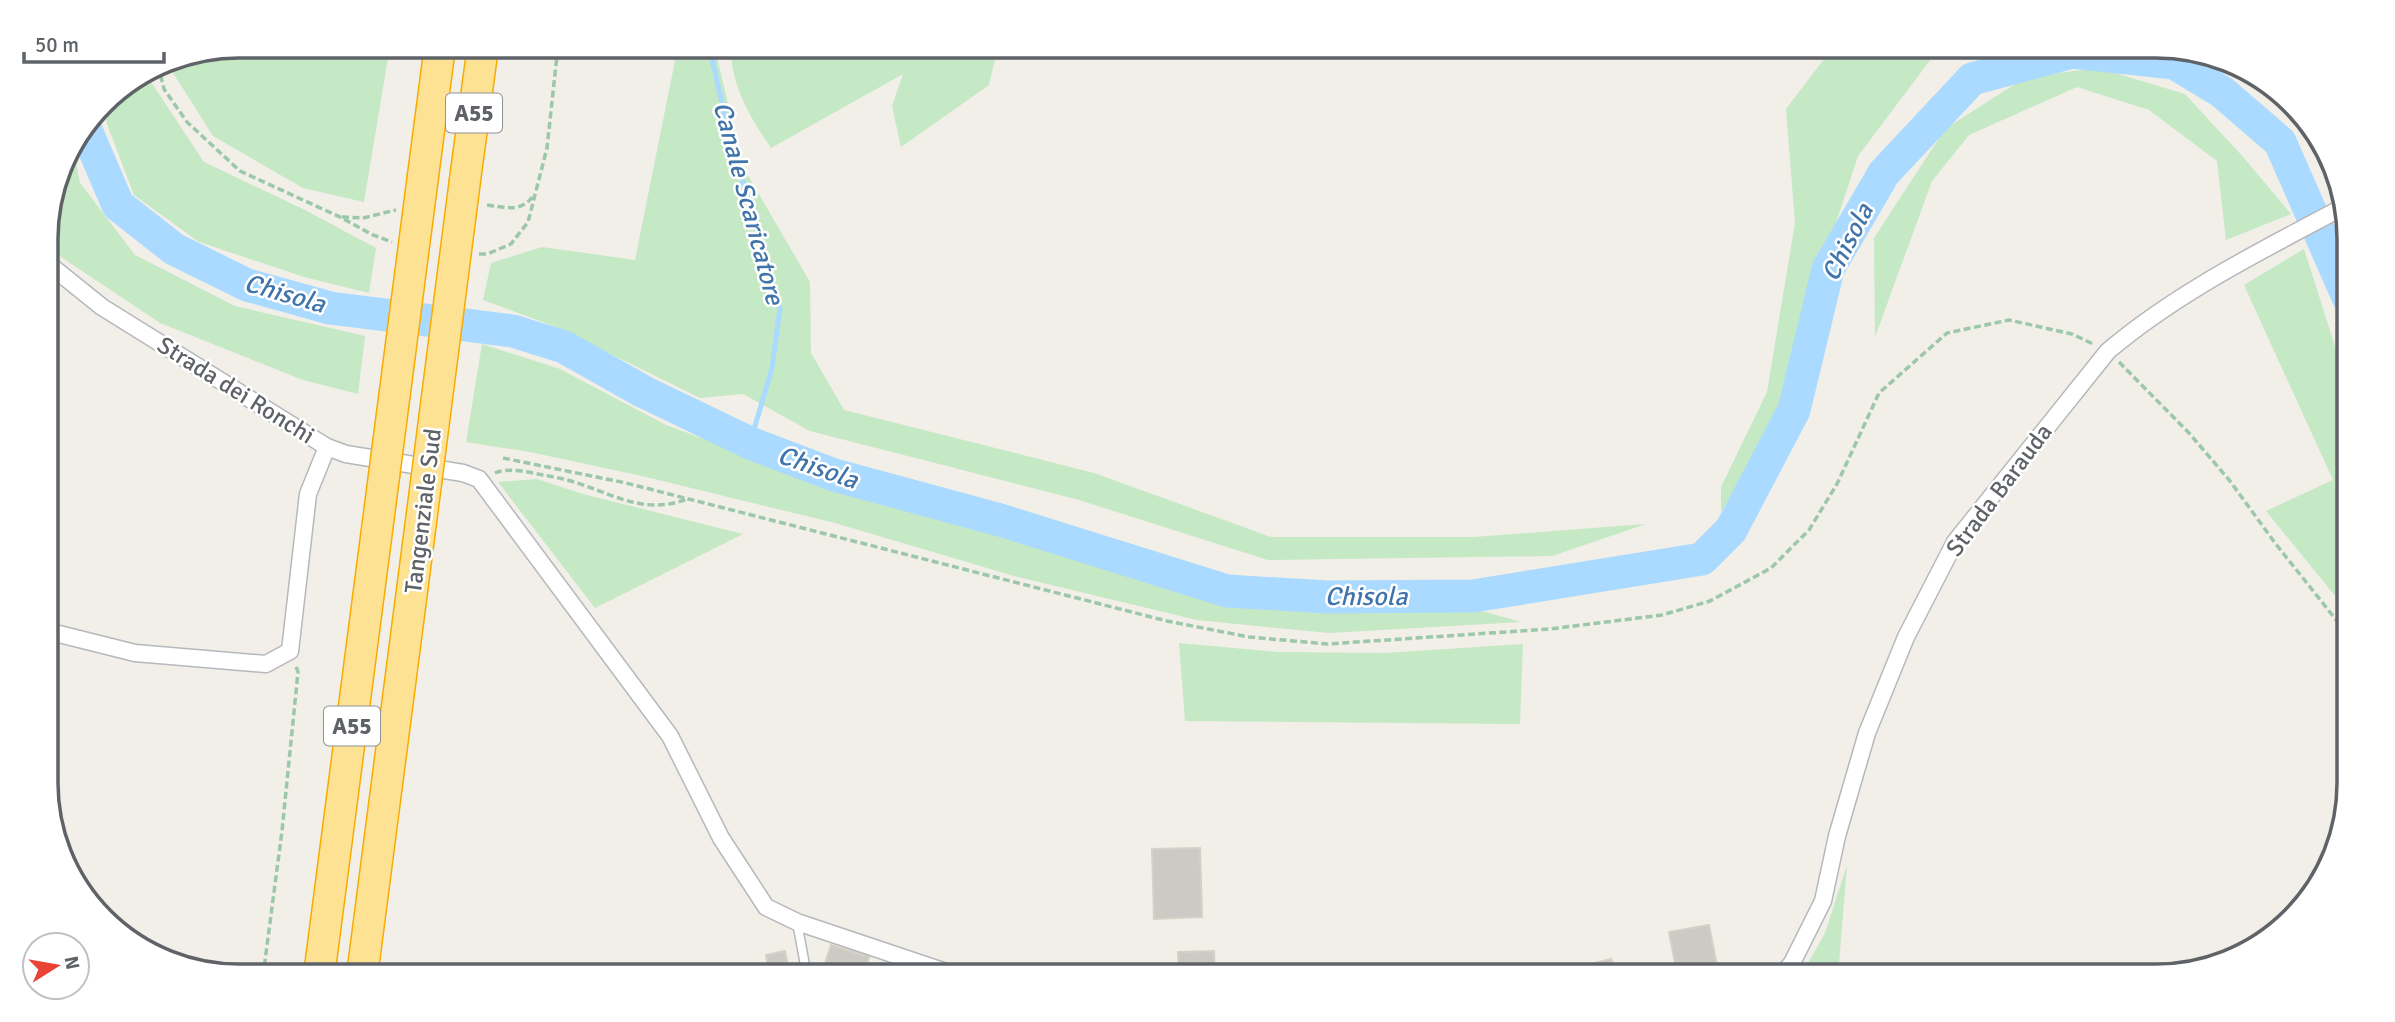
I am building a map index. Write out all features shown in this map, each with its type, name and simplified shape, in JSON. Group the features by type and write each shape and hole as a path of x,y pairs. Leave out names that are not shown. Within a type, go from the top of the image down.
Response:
{"highway":[{"name":"Tangenziale Sud","path":"322,964 438,58"},
{"name":"Tangenziale Sud","path":"364,964 426,483 470,192 481,58"}],"street":[{"name":"Strada Barauda","path":"1791,964 1823,901 1837,836 1867,733 1906,637 1955,542 2108,351 2138,325 2203,283 2335,211"},
{"name":"Strada dei Ronchi","path":"58,272 102,307 327,447 308,494 290,651"},
{"path":"327,447 346,454 463,473 479,479 670,736 721,838 766,907 797,922 922,964"},
{"path":"58,634 135,653 265,664 290,651"}],"lane":[{"path":"797,922 805,964"},
{"path":"907,959 908,964"}],"path":[{"path":"470,192 514,209 528,203 536,192 547,148 557,58"},
{"path":"161,75 164,89 187,122 240,171 340,217 363,218 400,209"},
{"path":"503,458 626,483 1167,621 1249,637 1327,644 1550,629 1662,615 1710,601 1771,568 1809,530 1838,484 1878,393 1947,333 2009,320 2072,334 2108,351 2197,442 2337,621"},
{"path":"479,479 499,471 526,471 569,480 637,504 669,506 689,499"},
{"path":"265,964 282,831 298,672 290,651"}],"green space":[{"path":"388,58 364,202 303,188 213,136 172,71 215,59"},
{"path":"676,58 717,58 743,167 810,282 811,353 844,410 1094,473 1271,537 1474,537 1646,524 1552,556 1268,560 1079,500 810,431 743,394 700,398 556,327 483,300 491,263 542,247 635,260"},
{"path":"995,58 989,85 901,147 892,106 903,74 771,148 743,100 732,60"},
{"path":"1825,58 1932,58 1858,156 1826,253 1785,405 1721,512 1721,487 1767,392 1795,223 1786,109"},
{"path":"2098,68 2185,94 2291,214 2226,240 2217,161 2149,110 2077,87 1969,135 1932,181 1875,337 1874,238 1945,129 2026,77"},
{"path":"150,81 204,162 303,209 376,248 369,293 304,277 199,242 134,195 106,117 129,95"},
{"path":"76,160 80,183 135,255 235,306 365,336 358,394 303,380 160,323 58,255 59,215"},
{"path":"2304,249 2337,352 2337,598 2266,511 2333,480 2244,285"},
{"path":"482,344 560,369 666,425 848,492 1030,542 1204,600 1330,613 1475,609 1521,622 1329,633 1197,620 1014,576 835,523 642,476 530,452 466,442"},
{"path":"537,479 583,494 743,534 595,608 498,482"},
{"path":"1179,643 1278,652 1385,653 1523,644 1520,724 1185,721"},
{"path":"1847,865 1839,964 1808,964 1825,933"}],"building":[{"path":"1200,848 1202,917 1154,919 1152,849"},
{"path":"1709,925 1717,964 1675,964 1669,932"},
{"path":"831,945 869,957 867,964 825,964"},
{"path":"785,951 788,964 768,964 766,955"},
{"path":"1214,951 1215,964 1178,964 1178,952"},
{"path":"1611,959 1613,964 1592,964"}],"waterway":[{"name":"Canale Scaricatore","path":"712,58 730,138 780,308 772,368 750,443"},
{"name":"Chisola","path":"89,138 118,205 174,249 247,285 330,308 513,331 564,347 644,392 750,443 834,475 1000,520 1227,591 1328,597 1473,596 1702,559 1731,530 1794,410 1828,269 1884,173 1972,79 2050,58"},
{"name":"Chisola","path":"2128,58 2174,63 2222,92 2280,142 2337,272"}]}
